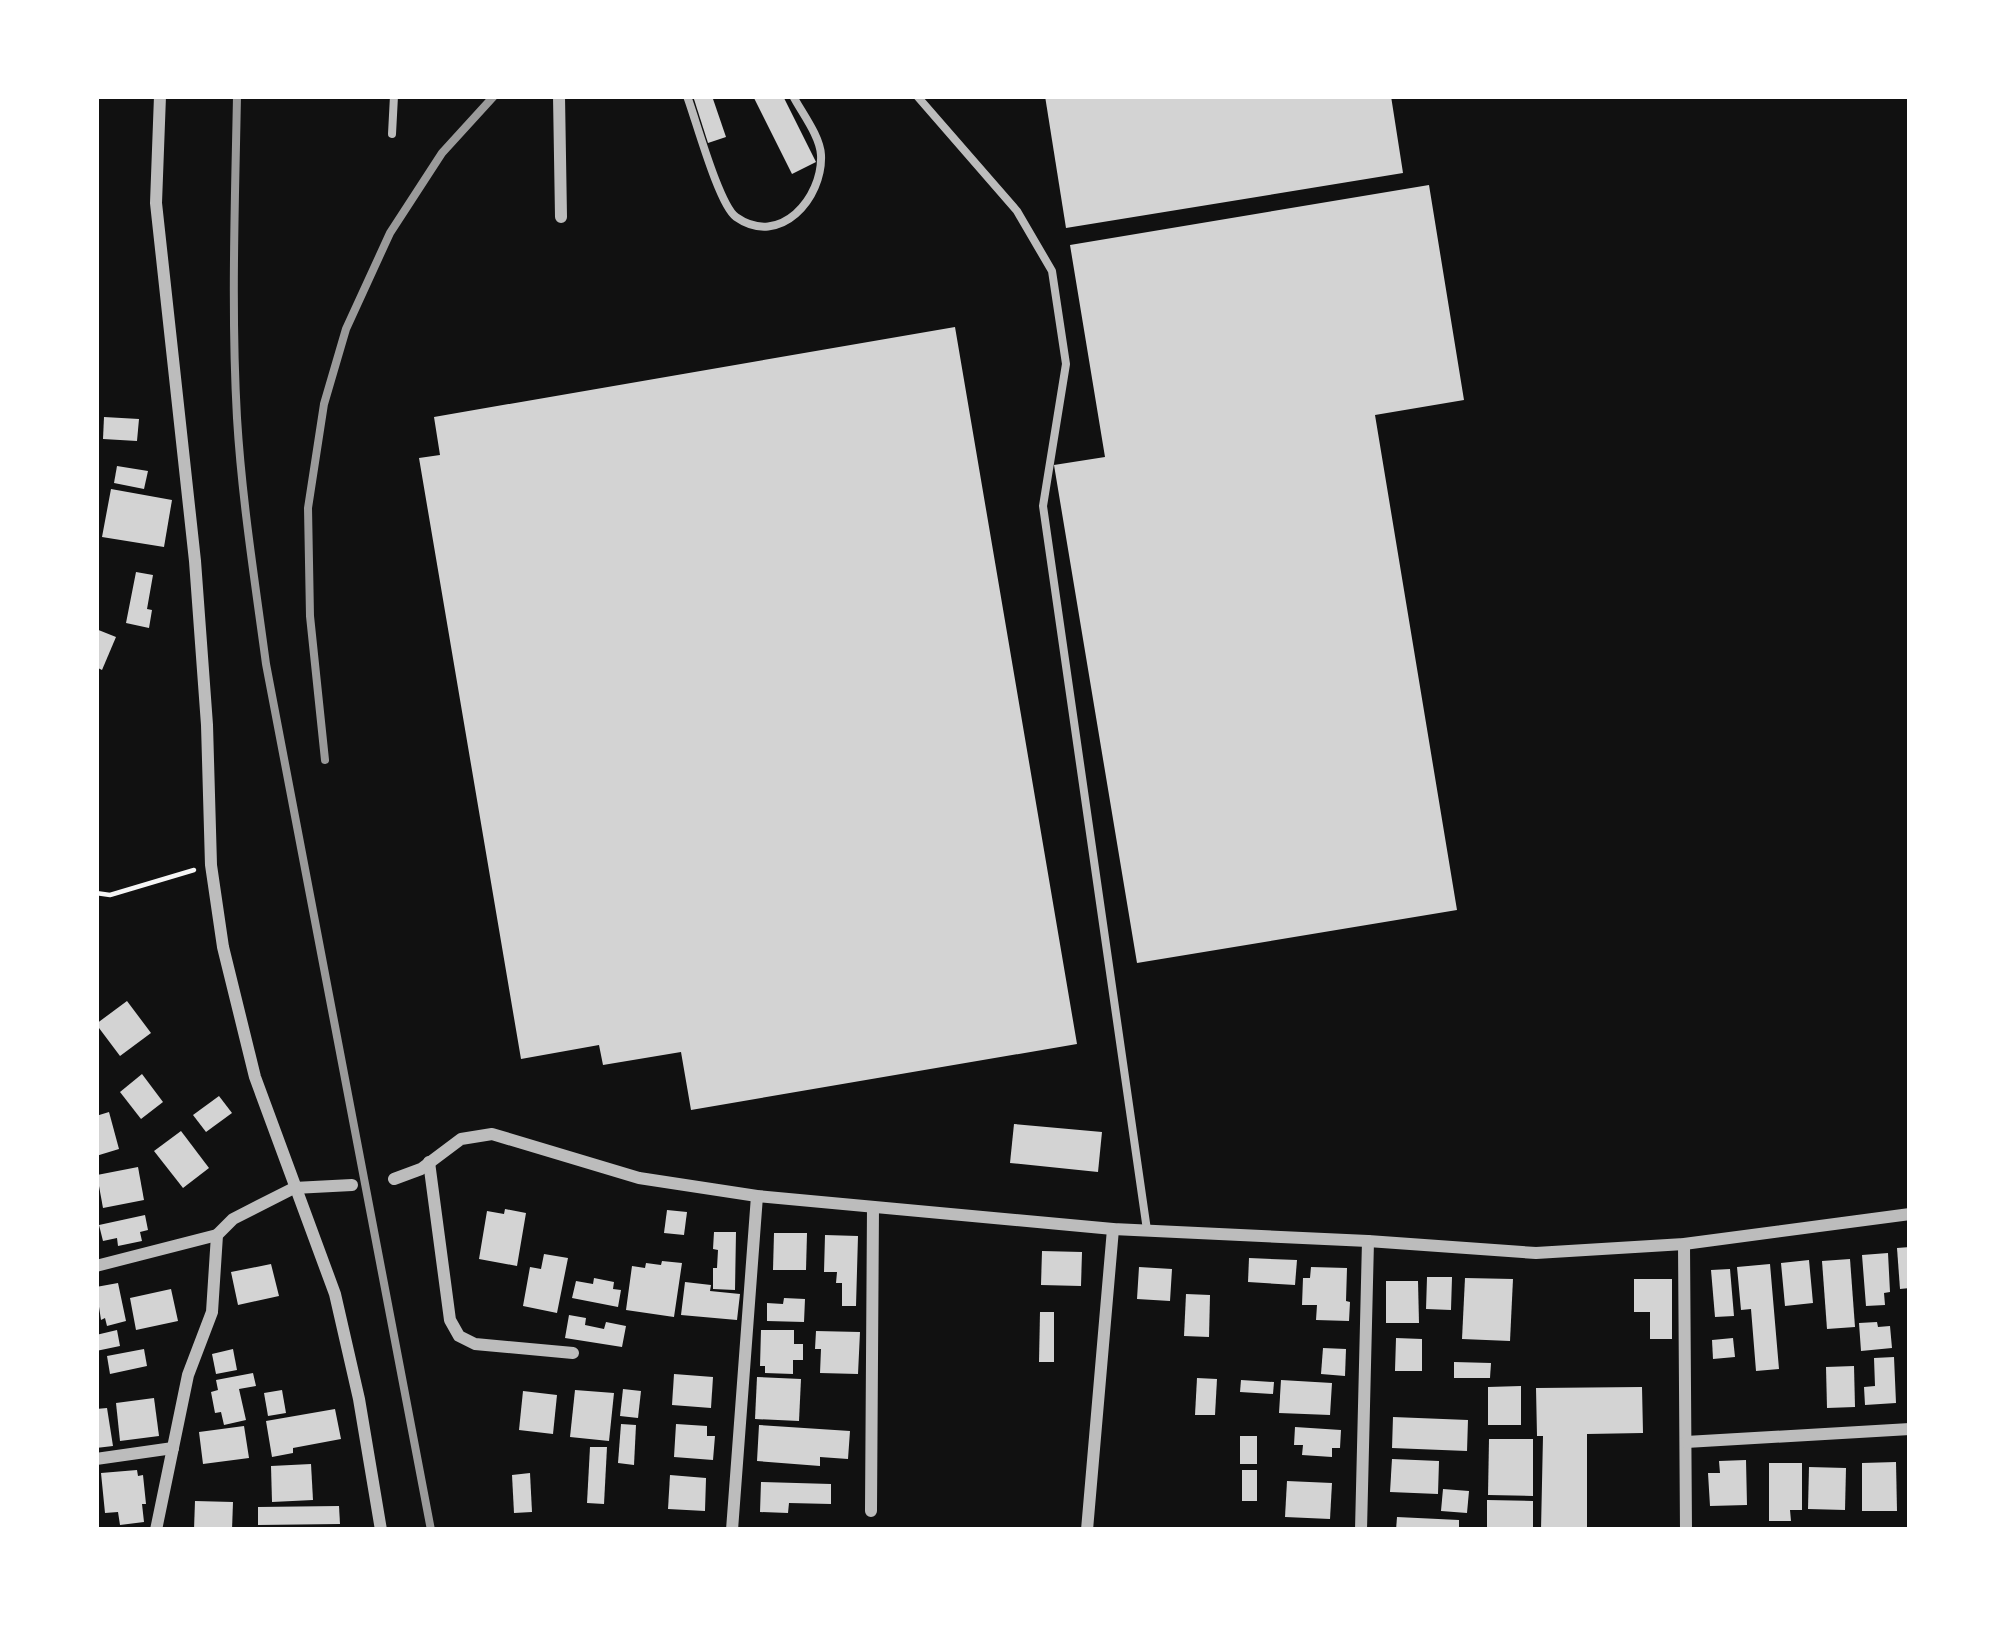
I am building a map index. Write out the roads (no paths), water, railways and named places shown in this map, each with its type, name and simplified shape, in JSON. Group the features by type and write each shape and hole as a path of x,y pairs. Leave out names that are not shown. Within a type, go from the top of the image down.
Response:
{"street":[{"path":"160,96 156,203 194,561 212,865 223,947 255,1077 335,1294 359,1399 380,1530"},
{"path":"559,96 561,217"},
{"path":"394,1178 421,1169 461,1139 492,1134 639,1178 757,1196 1147,1232 1536,1253 1684,1244 1910,1214"},
{"path":"429,1162 450,1320 459,1336 475,1344 573,1353"},
{"path":"96,1265 217,1235 233,1219 294,1188 352,1185"},
{"path":"732,1530 757,1196"},
{"path":"871,1511 874,1207"},
{"path":"1088,1530 1113,1229"},
{"path":"156,1530 188,1375 212,1312 217,1235"},
{"path":"1361,1530 1367,1241"},
{"path":"1684,1244 1687,1530"},
{"path":"1687,1442 1910,1429"},
{"path":"96,1459 173,1448"}],"lane":[{"path":"392,134 394,96"},
{"path":"687,96 716,184 734,216 761,226 784,223 804,208 819,181 822,150 793,96"},
{"path":"917,96 1017,211 1052,271 1066,364 1042,506 1147,1232"}],"railway":[{"path":"237,96 235,378 253,572 266,664 431,1530"},
{"path":"325,760 310,616 308,508 324,404 346,329 390,233 442,153 494,96"}]}
